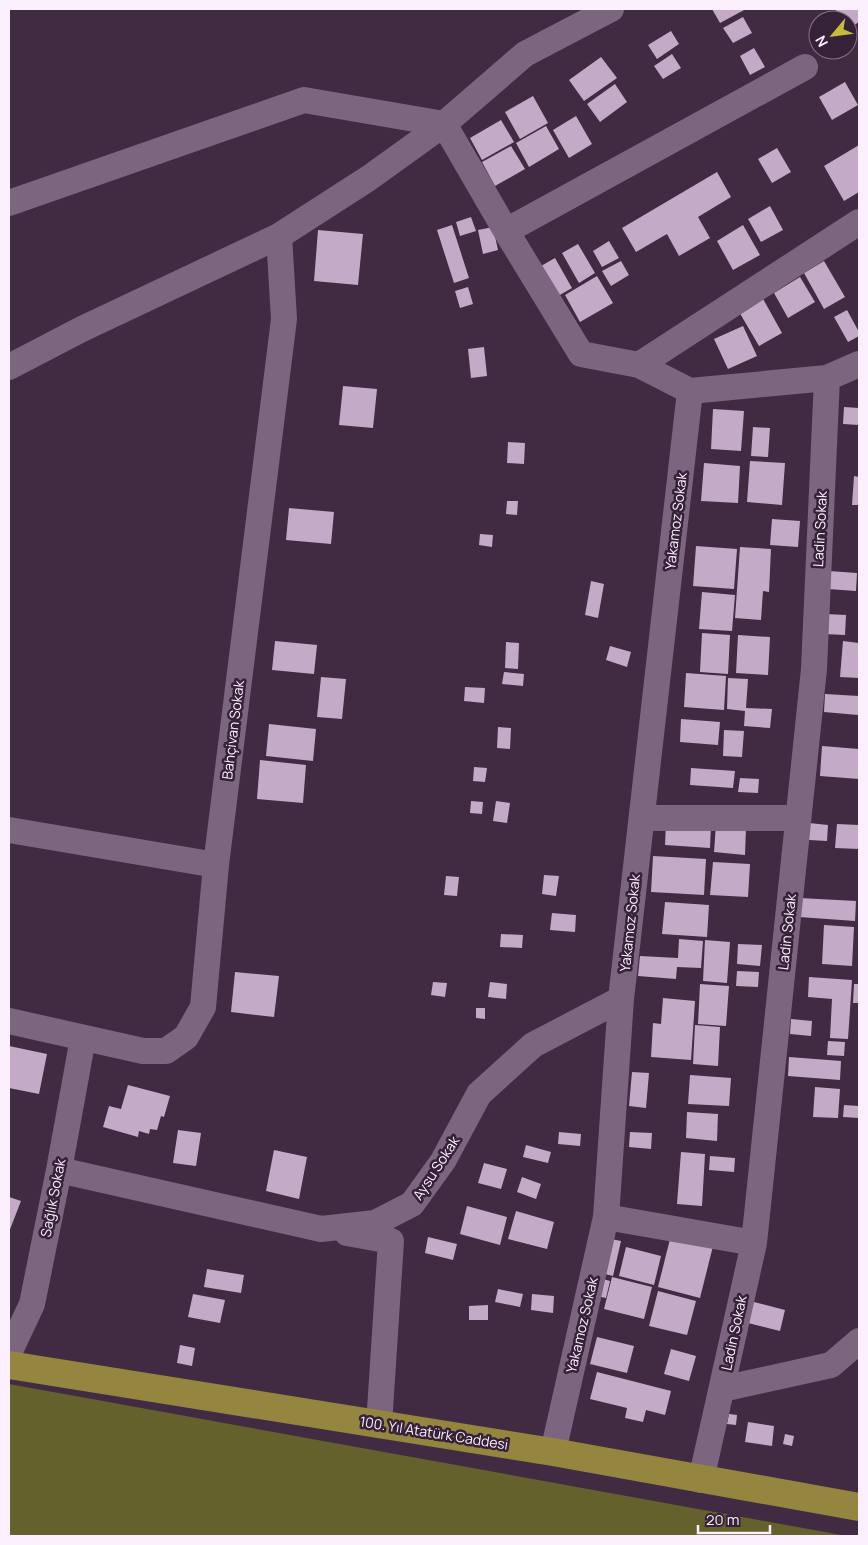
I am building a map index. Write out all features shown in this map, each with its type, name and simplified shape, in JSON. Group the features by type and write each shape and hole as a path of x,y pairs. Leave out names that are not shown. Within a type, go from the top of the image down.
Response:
{"main road":[{"name":"100. Yıl Atatürk Caddesi","path":"9,1365 553,1452 859,1507"}],"street":[{"path":"9,367 279,236 369,178 444,124 525,54 611,9"},
{"path":"506,231 805,67"},
{"path":"9,203 304,100 444,124"},
{"path":"444,124 581,354 639,365 690,391 827,378 859,364"},
{"path":"639,365 859,222"},
{"name":"Bahçivan Sokak","path":"9,1021 142,1051 166,1051 186,1037 203,1007 216,865 284,319 279,236"},
{"name":"Ladin Sokak","path":"701,1480 754,1243 814,669 827,378"},
{"name":"Yakamoz Sokak","path":"553,1452 606,1217 621,999 690,391"},
{"path":"642,818 798,818"},
{"path":"9,830 216,865"},
{"name":"Aysu Sokak","path":"59,1170 321,1229 376,1223 412,1204 443,1161 479,1094 533,1045 621,999"},
{"name":"Sağlık Sokak","path":"9,1353 32,1304 59,1170 82,1038"},
{"path":"606,1217 754,1243"},
{"path":"321,1229 392,1241 378,1424"},
{"path":"722,1389 830,1365 859,1341"}],"shaded area":[{"path":"9,1384 847,1536 9,1536"}],"building":[{"path":"712,9 746,9 720,23"},
{"path":"859,9 859,22 858,10 836,10"},
{"path":"743,17 752,33 733,43 723,28"},
{"path":"671,31 679,44 657,59 648,45"},
{"path":"754,48 765,67 750,75 740,56"},
{"path":"672,54 681,68 663,79 654,66"},
{"path":"601,57 617,78 584,101 569,80"},
{"path":"845,82 858,105 832,120 819,97"},
{"path":"615,84 627,102 600,122 587,104"},
{"path":"533,96 548,123 520,139 505,112"},
{"path":"576,116 592,144 569,158 553,130"},
{"path":"501,120 514,142 482,160 470,138"},
{"path":"546,126 559,149 529,167 516,143"},
{"path":"859,145 859,192 844,201 824,166"},
{"path":"511,146 525,169 495,186 482,162"},
{"path":"777,148 791,172 772,183 758,159"},
{"path":"717,172 731,197 698,217 710,238 679,256 667,234 636,252 622,228"},
{"path":"770,206 783,230 761,242 748,219"},
{"path":"471,217 476,231 460,236 456,222"},
{"path":"452,225 469,278 454,283 437,230"},
{"path":"743,225 760,255 733,270 717,241"},
{"path":"493,227 498,250 483,254 478,230"},
{"path":"318,230 363,234 358,285 314,281"},
{"path":"609,241 619,258 602,267 593,251"},
{"path":"578,244 595,273 579,283 562,253"},
{"path":"555,258 572,288 558,296 541,266"},
{"path":"621,261 629,275 611,286 602,271"},
{"path":"824,261 845,297 824,309 804,273"},
{"path":"597,276 613,303 580,322 565,295"},
{"path":"800,277 815,302 788,318 774,293"},
{"path":"468,287 473,304 460,308 455,291"},
{"path":"762,297 782,333 759,346 738,310"},
{"path":"847,310 859,332 859,336 848,342 834,317"},
{"path":"743,326 757,356 728,369 714,339"},
{"path":"484,347 487,376 471,378 468,349"},
{"path":"343,386 377,389 373,428 339,425"},
{"path":"844,407 859,408 859,425 843,424"},
{"path":"713,409 744,411 741,451 711,449"},
{"path":"753,427 770,428 768,457 751,456"},
{"path":"508,442 525,443 524,464 507,463"},
{"path":"750,461 785,463 782,505 747,502"},
{"path":"704,463 740,466 738,503 701,501"},
{"path":"854,476 859,477 859,505 852,505"},
{"path":"507,501 518,501 517,515 506,514"},
{"path":"289,508 334,512 331,544 286,540"},
{"path":"772,519 800,521 798,547 770,545"},
{"path":"480,534 493,535 492,547 479,545"},
{"path":"696,546 737,549 734,589 693,586"},
{"path":"740,547 771,549 769,592 763,591 761,620 735,618"},
{"path":"829,571 857,573 856,591 828,589"},
{"path":"591,581 604,584 598,618 585,615"},
{"path":"702,592 735,595 732,631 699,629"},
{"path":"826,614 846,615 845,635 824,634"},
{"path":"702,633 730,635 728,674 700,672"},
{"path":"738,635 770,637 768,675 736,673"},
{"path":"275,641 317,645 314,674 272,670"},
{"path":"843,641 859,643 859,678 840,677"},
{"path":"506,642 519,643 518,669 505,668"},
{"path":"610,646 631,652 627,667 606,660"},
{"path":"504,672 524,674 523,686 502,684"},
{"path":"686,673 726,676 724,710 684,707"},
{"path":"321,677 346,679 342,719 317,717"},
{"path":"728,678 748,679 746,708 772,709 770,728 744,726 745,711 727,709"},
{"path":"465,687 485,688 484,703 464,701"},
{"path":"825,694 859,696 858,715 824,712"},
{"path":"681,719 720,722 718,745 680,742"},
{"path":"269,724 316,729 313,761 266,756"},
{"path":"498,727 511,728 510,749 497,748"},
{"path":"724,730 744,731 742,757 723,756"},
{"path":"822,746 859,749 859,779 820,776"},
{"path":"260,760 306,765 303,803 257,799"},
{"path":"474,767 487,768 485,782 473,781"},
{"path":"691,768 735,771 733,788 690,785"},
{"path":"740,778 759,779 758,793 738,792"},
{"path":"471,801 483,802 482,814 470,813"},
{"path":"496,801 510,803 507,823 493,821"},
{"path":"666,821 711,824 710,848 665,845"},
{"path":"809,823 828,825 827,841 809,840"},
{"path":"716,824 746,827 745,855 714,852"},
{"path":"837,824 859,825 859,849 835,848"},
{"path":"653,856 706,859 704,895 651,892"},
{"path":"713,862 750,864 748,897 710,895"},
{"path":"544,875 559,876 556,896 542,894"},
{"path":"446,876 459,877 457,896 444,895"},
{"path":"800,898 856,901 855,921 799,917"},
{"path":"665,902 709,905 707,937 662,934"},
{"path":"552,913 576,915 575,932 550,930"},
{"path":"824,925 854,927 852,966 822,964"},
{"path":"501,934 523,935 522,948 500,947"},
{"path":"679,939 703,941 701,968 677,967 676,979 638,976 640,956 678,958"},
{"path":"705,940 730,942 727,983 703,981"},
{"path":"738,944 762,945 760,966 737,964"},
{"path":"737,971 759,972 758,987 736,986"},
{"path":"235,972 279,976 274,1017 231,1012"},
{"path":"809,977 852,980 848,1039 830,1038 832,999 808,997"},
{"path":"433,982 447,983 445,997 431,995"},
{"path":"490,982 507,984 506,999 488,997"},
{"path":"700,984 729,986 726,1026 698,1024"},
{"path":"854,984 859,984 859,1003 853,1003"},
{"path":"663,998 695,1001 691,1060 651,1057 653,1023 661,1024"},
{"path":"476,1008 485,1008 485,1019 476,1018"},
{"path":"791,1019 812,1021 811,1036 790,1034"},
{"path":"695,1025 720,1027 718,1066 693,1064"},
{"path":"828,1041 845,1042 844,1056 827,1055"},
{"path":"9,1046 47,1054 39,1094 9,1088"},
{"path":"789,1057 841,1061 840,1080 788,1076"},
{"path":"632,1072 649,1073 646,1108 629,1106"},
{"path":"690,1075 731,1078 729,1106 688,1104"},
{"path":"128,1085 170,1096 164,1117 161,1116 157,1130 150,1129 149,1134 139,1131 138,1137 103,1127 109,1106 121,1109"},
{"path":"815,1087 840,1089 838,1118 813,1117"},
{"path":"844,1105 859,1106 859,1118 843,1117"},
{"path":"687,1112 718,1114 717,1141 686,1138"},
{"path":"178,1130 201,1133 196,1166 173,1163"},
{"path":"559,1132 581,1134 580,1146 558,1144"},
{"path":"630,1132 652,1133 651,1149 629,1147"},
{"path":"526,1145 551,1152 548,1163 523,1157"},
{"path":"274,1150 307,1157 299,1199 266,1191"},
{"path":"681,1152 705,1154 702,1206 677,1204"},
{"path":"710,1156 735,1158 734,1172 709,1170"},
{"path":"484,1163 507,1169 501,1189 478,1183"},
{"path":"522,1177 541,1184 536,1199 517,1192"},
{"path":"9,1197 21,1201 9,1232"},
{"path":"467,1206 507,1217 500,1245 460,1234"},
{"path":"516,1211 554,1222 547,1249 508,1239"},
{"path":"671,1235 713,1246 700,1298 658,1287"},
{"path":"428,1237 457,1244 453,1260 425,1253"},
{"path":"606,1238 621,1241 613,1276 597,1272"},
{"path":"626,1247 661,1256 654,1285 619,1276"},
{"path":"207,1269 244,1275 241,1293 204,1287"},
{"path":"596,1277 610,1281 606,1298 592,1295"},
{"path":"612,1277 652,1287 644,1319 604,1309"},
{"path":"498,1289 523,1294 520,1307 495,1302"},
{"path":"658,1291 696,1301 687,1335 649,1326"},
{"path":"193,1294 225,1300 220,1323 188,1317"},
{"path":"532,1294 554,1296 553,1313 531,1310"},
{"path":"750,1301 785,1310 780,1331 744,1322"},
{"path":"488,1305 488,1320 469,1320 469,1306"},
{"path":"597,1337 634,1346 627,1373 590,1364"},
{"path":"180,1345 195,1348 192,1366 177,1363"},
{"path":"671,1349 696,1356 689,1381 664,1374"},
{"path":"597,1372 671,1391 665,1415 646,1410 643,1422 625,1418 627,1408 590,1399"},
{"path":"729,1414 737,1415 736,1425 727,1424"},
{"path":"748,1422 774,1426 772,1446 745,1442"},
{"path":"785,1434 794,1436 792,1446 783,1444"}]}
